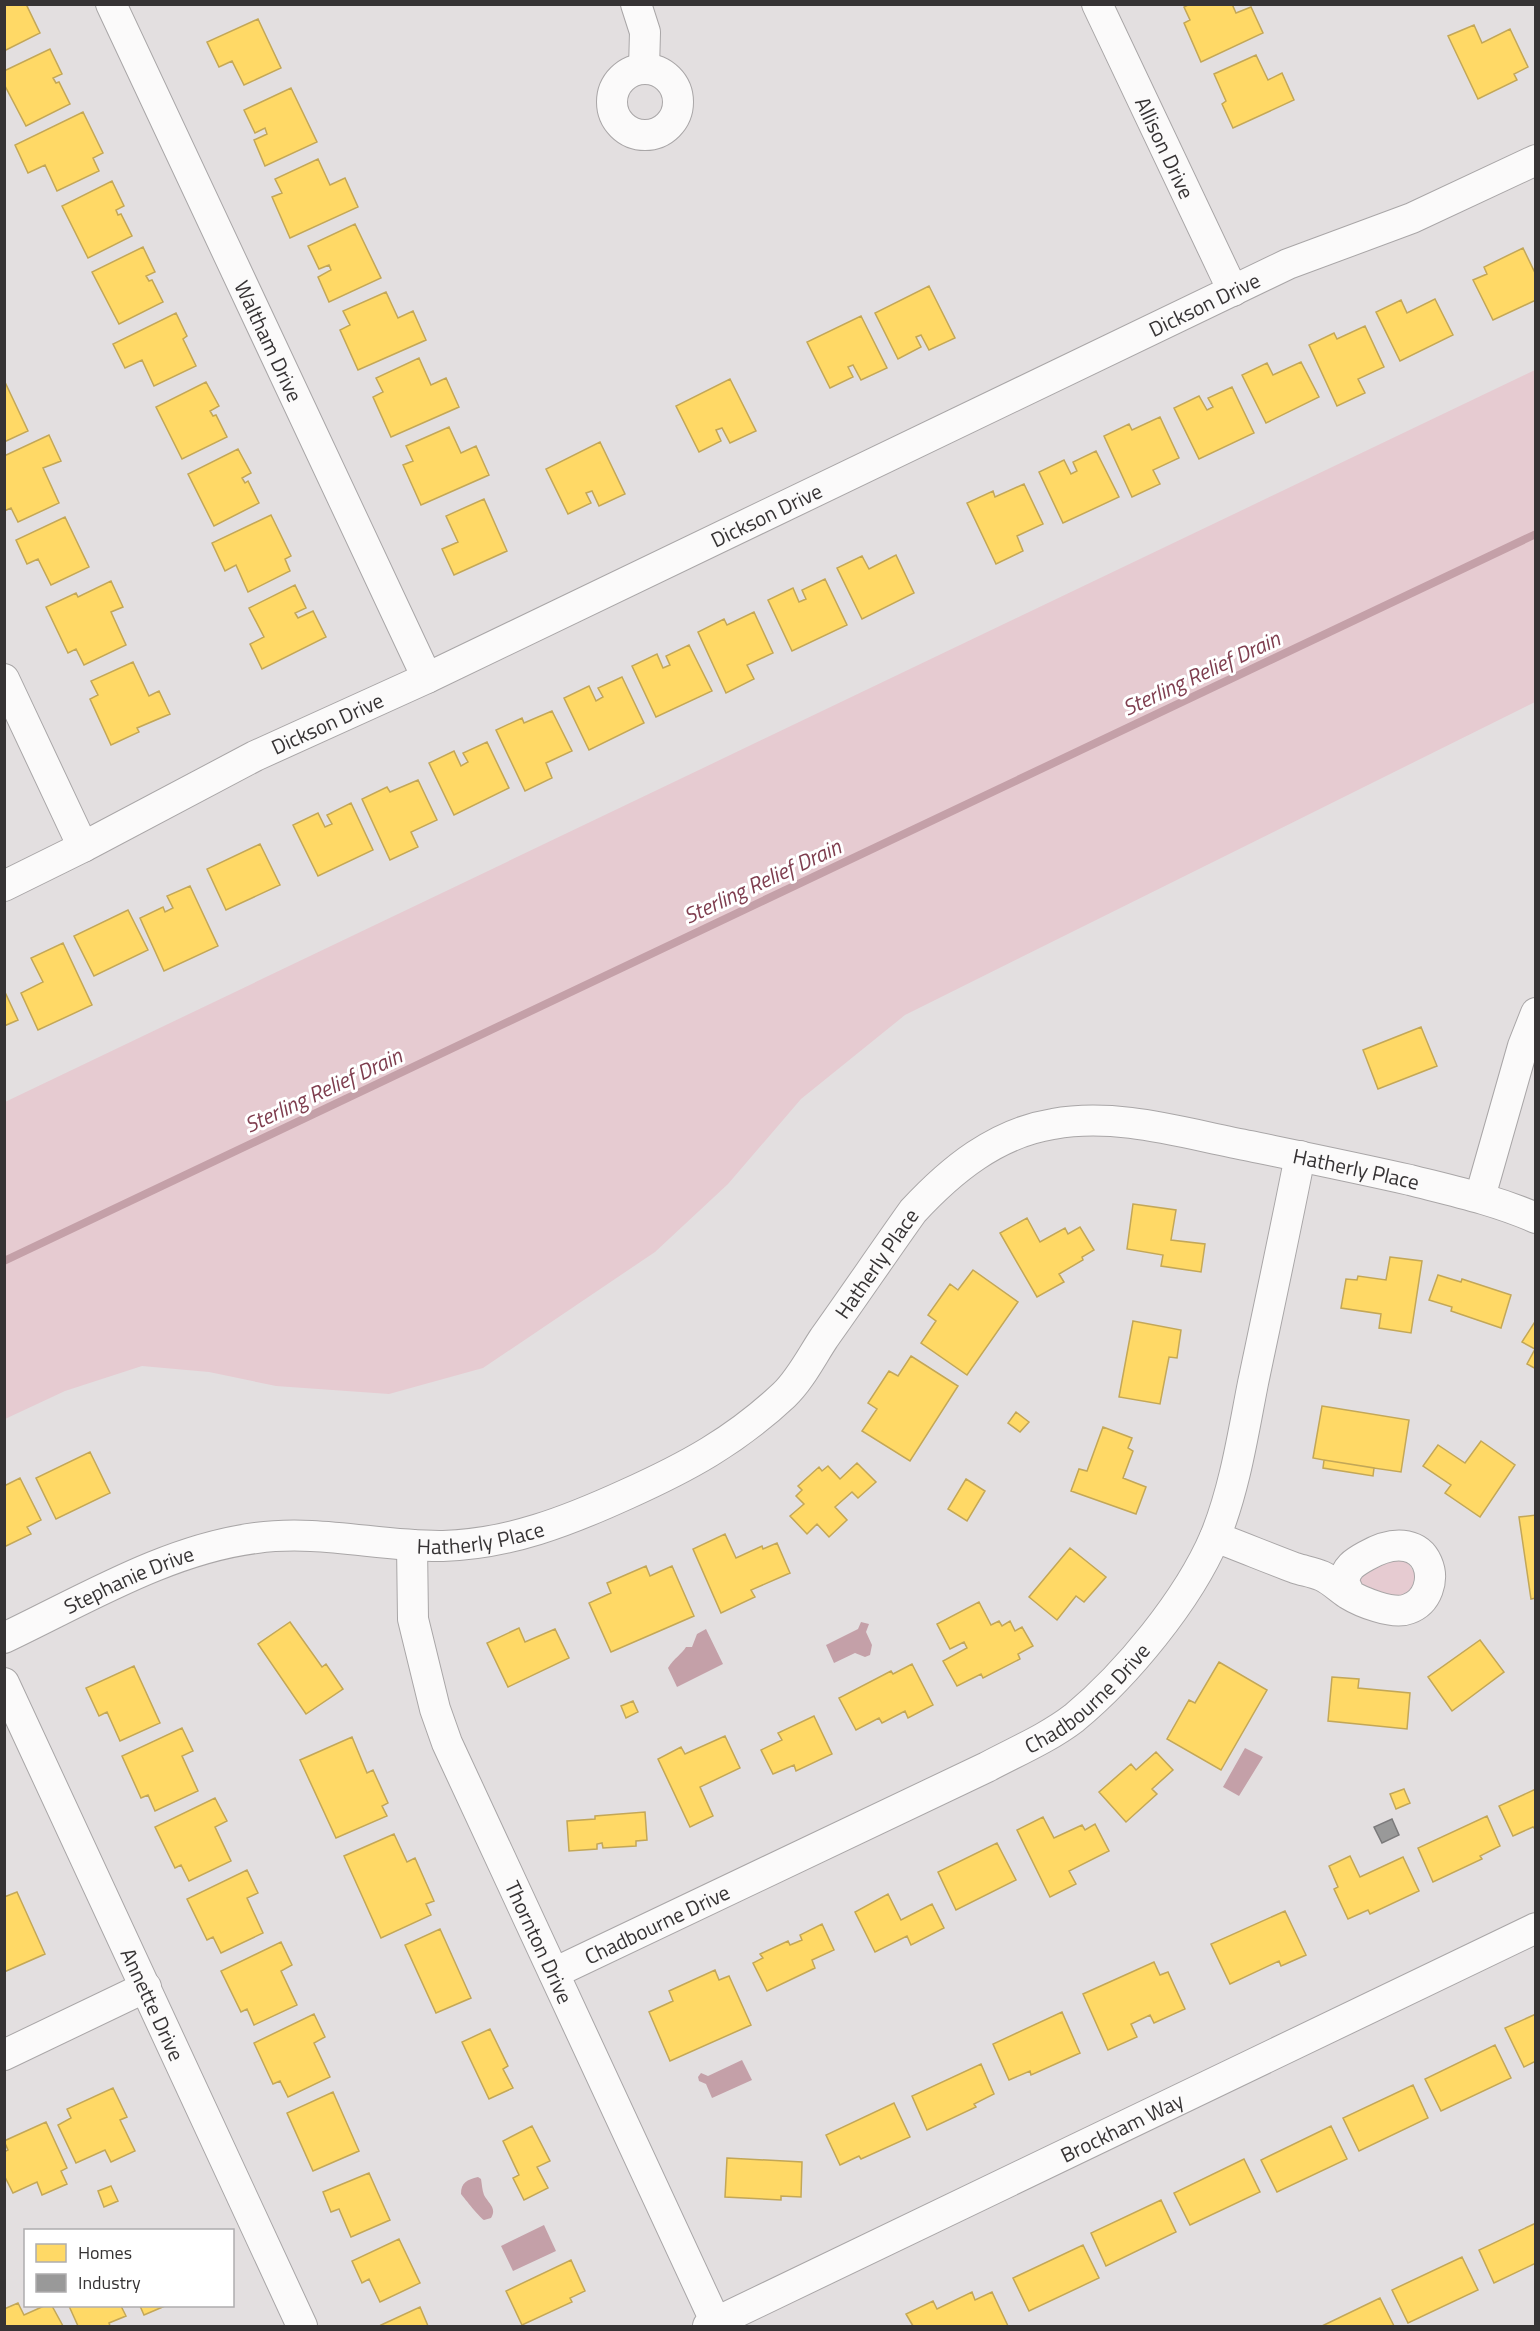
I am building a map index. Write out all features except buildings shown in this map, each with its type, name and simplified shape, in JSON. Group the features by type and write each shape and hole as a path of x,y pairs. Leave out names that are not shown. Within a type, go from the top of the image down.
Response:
{"street":[{"path":"636,4 645,32 644,69"},
{"name":"Allison Drive","path":"1097,4 1233,291"},
{"name":"Waltham Drive","path":"117,6 427,678"},
{"name":"Dickson Drive","path":"4,886 255,756 427,678 1288,264 1412,218 1536,160"},
{"path":"4,679 83,847"},
{"path":"1479,1197 1523,1046 1536,1013"},
{"name":"Hatherly Place","path":"258,1537 334,1537 412,1545 476,1544 518,1536 552,1526 684,1468 742,1432 787,1392 913,1211 935,1187 988,1147 1017,1134 1050,1124 1086,1119 1121,1121 1300,1156 1479,1197 1536,1218"},
{"name":"Chadbourne Drive","path":"554,1973 987,1767 1073,1719 1121,1672 1164,1623 1189,1586 1215,1537 1239,1452 1300,1156"},
{"name":"Stephanie Drive","path":"4,1638 172,1558 214,1545 258,1537"},
{"path":"1215,1537 1298,1569 1323,1576 1350,1595 1399,1612 1420,1603 1426,1595 1430,1574 1427,1562 1418,1550 1409,1546 1388,1545 1323,1576"},
{"name":"Thornton Drive","path":"412,1545 413,1619 435,1709 447,1743 554,1973 712,2325"},
{"path":"1350,1595 1344,1582 1345,1576 1355,1562"},
{"name":"Annette Drive","path":"4,1683 301,2326"},
{"name":"Brockham Way","path":"712,2325 1536,1928"},
{"path":"4,2055 146,1987"}],"shaded area":[{"name":"Sterling Relief Drain","path":"1535,370 1535,702 905,1015 801,1099 728,1184 655,1252 483,1368 389,1394 276,1386 209,1372 142,1366 65,1391 5,1419 5,1102"},
{"path":"1402,1560 1408,1563 1415,1574 1412,1590 1396,1599 1359,1584 1359,1579 1375,1569 1390,1562"},
{"path":"861,1622 869,1624 866,1632 872,1645 870,1655 865,1657 855,1653 834,1663 826,1645 858,1629"},
{"path":"706,1629 723,1664 677,1687 668,1668 686,1647 692,1647 697,1634"},
{"path":"1245,1748 1263,1757 1239,1796 1223,1787"},
{"path":"742,2060 752,2080 712,2098 706,2084 699,2081 698,2077 701,2073 708,2076"},
{"path":"478,2177 481,2179 484,2195 493,2211 491,2218 484,2220 461,2194 465,2182"},
{"path":"544,2225 556,2251 513,2271 501,2246"}],"waterway":[{"name":"Sterling Relief Drain","path":"4,1261 1536,534"}]}
